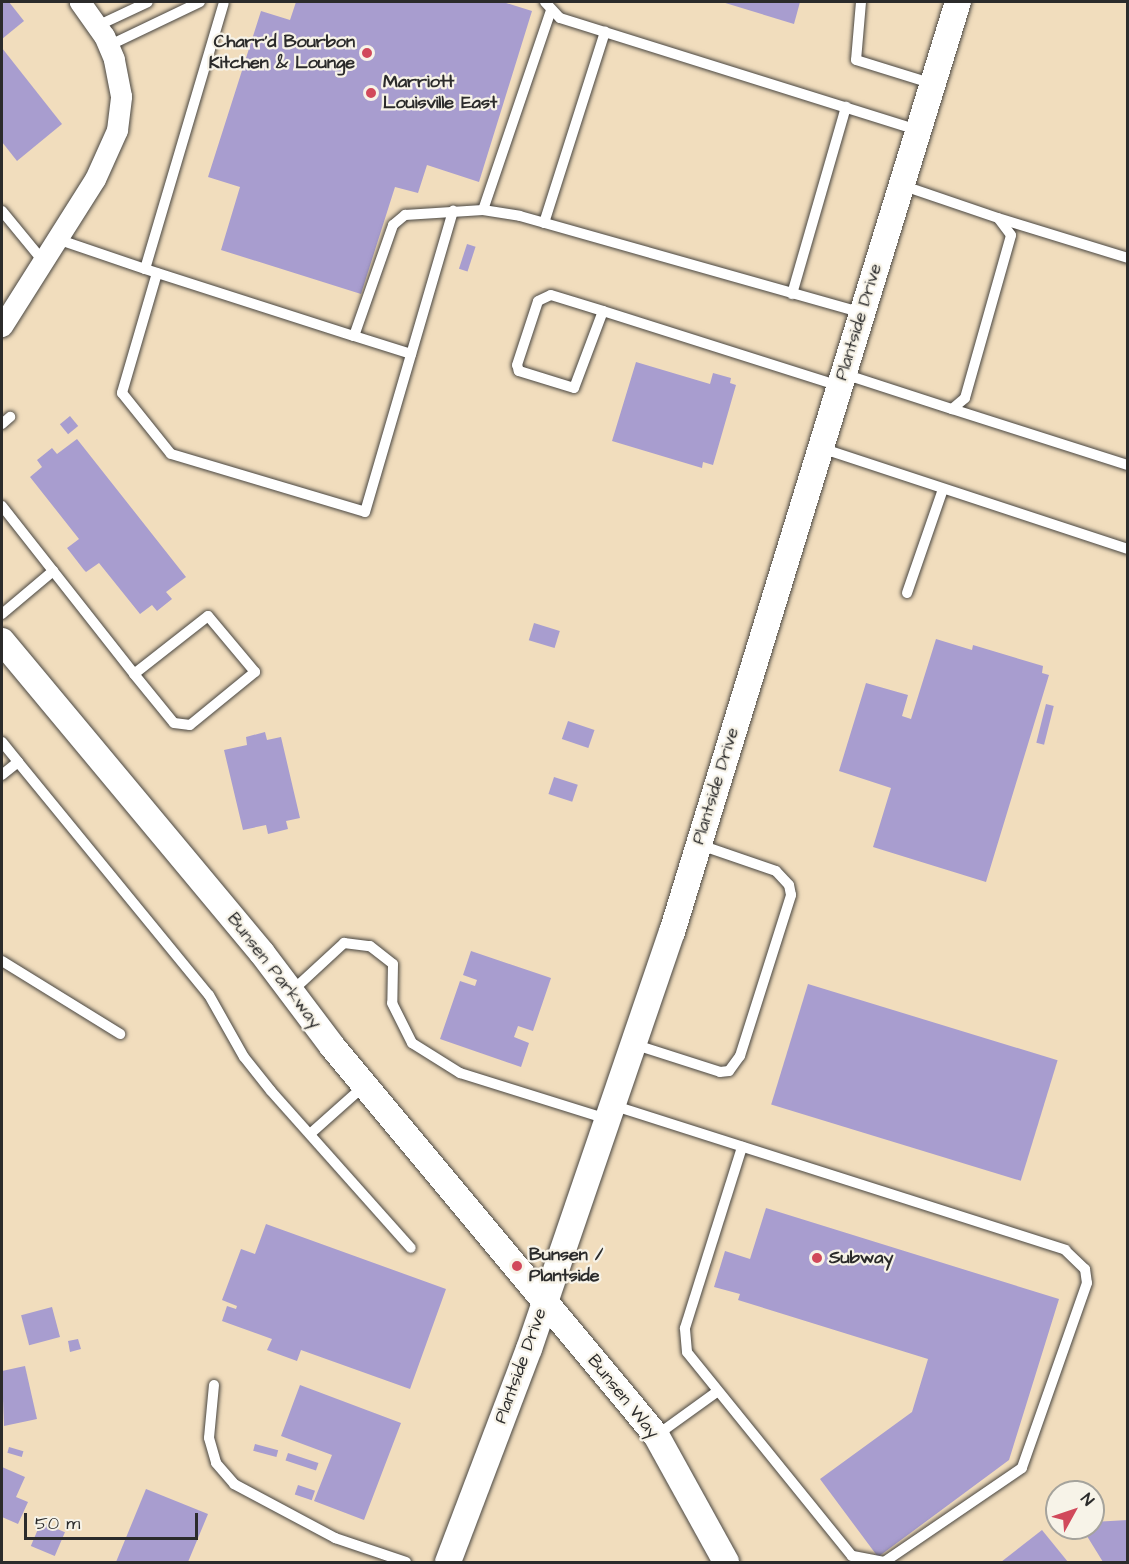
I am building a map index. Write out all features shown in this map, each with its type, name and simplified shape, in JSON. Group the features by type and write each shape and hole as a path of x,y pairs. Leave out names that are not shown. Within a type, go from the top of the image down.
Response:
{"street":[{"path":"2,322 95,179 117,129 121,96 108,46 80,2"},
{"name":"Plantside Drive","path":"448,1563 544,1302 699,844 958,2"},
{"name":"Bunsen Parkway","path":"2,640 544,1302"},
{"name":"Bunsen Way","path":"544,1302 656,1435 726,1563"}],"lane":[{"path":"97,26 148,2"},
{"path":"108,46 200,2"},
{"path":"145,269 222,2 237,2"},
{"path":"861,2 856,60 933,84"},
{"path":"483,210 548,6 560,18 919,130"},
{"path":"544,223 605,32"},
{"path":"792,294 846,107"},
{"path":"901,185 1128,258"},
{"path":"354,336 393,225 405,215 483,210 544,223 862,314"},
{"path":"2,211 43,261"},
{"path":"158,273 122,393 171,454 365,512 453,212"},
{"path":"952,409 965,398 1011,236 1007,226 995,217"},
{"path":"57,239 411,354"},
{"path":"603,311 574,388 519,371 520,354 537,301 543,295 603,311 842,380 952,409 1128,465"},
{"path":"820,448 1128,549"},
{"path":"907,593 943,489"},
{"path":"2,506 134,674 174,723 182,727 255,672 208,615 134,674"},
{"path":"2,614 53,571"},
{"path":"2,742 209,995 244,1057 411,1248"},
{"path":"2,775 18,762"},
{"path":"633,1044 720,1072 729,1071 740,1056 791,895 789,885 776,871 699,844"},
{"path":"291,992 344,943 370,946 393,964 392,1003 412,1043 460,1073 742,1147 1065,1250 1085,1269 1087,1283 1022,1468 896,1557 885,1562 851,1559 687,1352 685,1328 742,1147"},
{"path":"2,961 120,1034"},
{"path":"310,1134 364,1084"},
{"path":"214,1385 209,1438 216,1463 234,1484 335,1538 406,1563"},
{"path":"656,1435 718,1391"}],"building":[{"path":"2,2 9,2 24,21 2,39"},
{"name":"Marriott Louisville East","path":"296,2 503,2 532,11 479,182 427,165 418,193 395,187 361,294 221,250 240,187 208,177 261,11 290,20"},
{"path":"722,2 800,2 794,24"},
{"path":"2,48 62,124 17,161 2,142"},
{"path":"467,244 476,247 468,272 459,269"},
{"path":"636,362 710,384 713,373 731,378 730,383 736,385 713,465 703,462 702,468 612,441"},
{"path":"70,416 78,426 68,434 60,424"},
{"path":"77,439 186,577 166,592 172,599 157,611 152,605 140,614 99,563 86,572 84,570 67,548 79,539 30,477 42,467 37,460 52,448 57,454"},
{"path":"534,623 560,631 555,648 529,640"},
{"path":"936,639 972,650 973,645 1043,666 1042,673 1049,675 986,882 873,847 891,788 839,771 866,683 908,695 902,716 911,719"},
{"path":"1046,704 1054,706 1044,745 1036,743"},
{"path":"568,721 594,730 588,748 562,739"},
{"path":"265,732 267,740 281,737 300,818 286,821 288,829 268,834 266,825 243,830 224,750 247,745 246,737"},
{"path":"554,777 578,785 572,802 548,794"},
{"path":"471,951 551,978 533,1031 518,1026 514,1037 529,1043 521,1067 440,1039 460,981 475,986 477,980 463,975"},
{"path":"808,984 1058,1060 1021,1181 771,1104"},
{"path":"766,1208 1059,1299 1009,1460 878,1557 820,1479 912,1412 928,1359 738,1300 740,1294 714,1287 725,1251 750,1259"},
{"path":"266,1224 446,1289 410,1389 301,1350 297,1361 267,1350 272,1339 222,1321 227,1306 236,1309 237,1306 222,1300 241,1249 255,1254"},
{"path":"52,1307 60,1337 29,1345 21,1315"},
{"path":"78,1339 81,1349 70,1352 68,1341"},
{"path":"25,1366 37,1419 4,1426 2,1371"},
{"path":"300,1385 401,1423 364,1520 314,1501 332,1455 281,1436"},
{"path":"255,1444 278,1450 276,1457 253,1451"},
{"path":"9,1447 23,1451 22,1457 7,1453"},
{"path":"288,1453 318,1463 316,1470 286,1461"},
{"path":"2,1467 25,1477 16,1497 28,1502 18,1524 2,1517"},
{"path":"298,1485 315,1491 312,1500 295,1494"},
{"path":"146,1489 208,1514 188,1562 116,1562"},
{"path":"1128,1520 1128,1562 1103,1562 1089,1540 1105,1540 1105,1521"},
{"path":"41,1522 65,1532 55,1556 31,1546"},
{"path":"1042,1530 1045,1534 1045,1540 1050,1540 1068,1562 1001,1562"}],"place":[{"name":"Charr'd Bourbon Kitchen & Lounge","path":"367,53"},
{"name":"Marriott Louisville East","path":"371,93"},
{"name":"Subway","path":"817,1258"},
{"name":"Bunsen / Plantside","path":"517,1266"}]}
